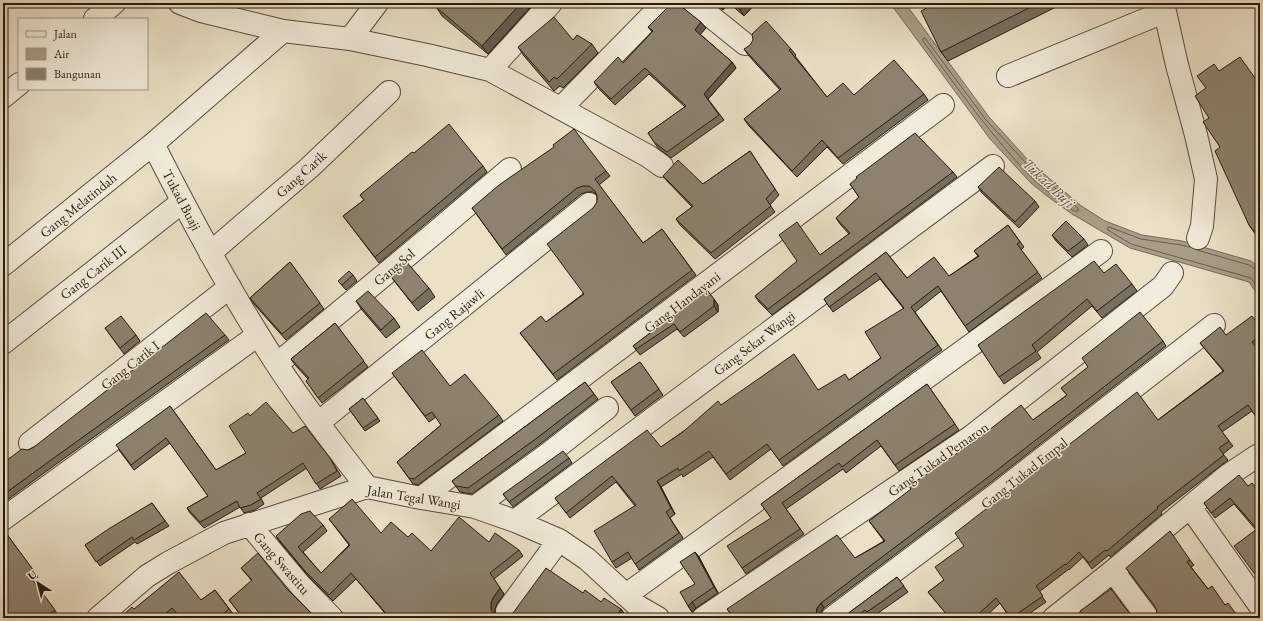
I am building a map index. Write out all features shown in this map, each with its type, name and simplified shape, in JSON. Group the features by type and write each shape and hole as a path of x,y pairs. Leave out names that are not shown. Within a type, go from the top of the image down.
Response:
{"street":[{"path":"96,18 114,3"},
{"path":"180,3 204,7 283,31 350,39 490,70 648,156 662,166"},
{"path":"350,39 377,3"},
{"path":"490,70 551,3"},
{"path":"561,108 664,3"},
{"path":"694,3 745,44"},
{"path":"1008,76 1164,7 1206,179 1202,226 1198,238"},
{"path":"153,144 283,31"},
{"path":"3,97 18,85"},
{"name":"Gang Carik","path":"210,253 309,168 389,92"},
{"name":"Gang Handayani","path":"421,498 943,105"},
{"name":"Tukad Buaji","path":"153,144 210,253 258,335 318,423 367,487"},
{"name":"Gang Melatindah","path":"3,265 153,144"},
{"name":"Gang Sekar Wangi","path":"515,521 993,166"},
{"name":"Gang Sol","path":"277,364 510,169"},
{"name":"Gang Carik III","path":"3,342 182,202"},
{"name":"Gang Rajawli","path":"318,423 589,204"},
{"path":"632,606 1101,251"},
{"name":"Gang Tukad Pemaron","path":"703,618 972,436 1167,280"},
{"name":"Gang Carik I","path":"30,443 230,287"},
{"name":"Gang Tukad Empal","path":"832,618 998,493 1214,325"},
{"path":"3,519 258,335"},
{"path":"475,507 548,454 607,408"},
{"path":"1054,618 1227,476 1244,464 1260,456"},
{"name":"Jalan Tegal Wangi","path":"98,618 147,576 224,533 367,487 475,507 515,521 559,540 587,559 632,606 658,618"},
{"path":"1190,507 1260,606"},
{"name":"Gang Swastitu","path":"249,524 300,585 332,618"},
{"path":"507,612 559,540"},
{"path":"1113,571 1148,618"}],"water":[{"name":"Tukad Buji","path":"890,3 905,3 989,117 1028,160 1080,205 1105,221 1142,235 1182,241 1251,261 1260,268 1260,298 1249,282 1130,248 1072,214 1047,196 1031,183 990,139"}],"building":[{"path":"441,3 521,3 482,46 437,8"},
{"path":"670,3 679,3 701,22 695,30 732,62 704,94 719,115 667,152 654,142 648,133 686,106 645,68 611,99 594,82 618,57 623,63 653,31 648,27 669,6"},
{"path":"732,3 746,3 740,10"},
{"path":"936,3 1039,3 941,52 921,11"},
{"path":"554,17 573,40 577,35 592,44 557,79 554,77 549,82 518,47"},
{"path":"766,21 791,49 789,50 827,97 843,83 854,95 894,60 924,94 838,158 822,140 792,171 744,119 781,89 744,49 750,45 753,40 752,34"},
{"path":"1240,57 1260,85 1260,237 1249,225 1215,151 1220,147 1203,122 1209,118 1195,96 1206,88 1197,76 1214,64 1219,71"},
{"path":"449,124 483,166 375,257 343,216 364,200 360,195"},
{"path":"574,129 606,171 595,179 643,243 662,229 692,270 553,374 520,333 541,316 546,322 584,294 547,244 593,208 597,202 595,191 589,186 577,188 502,249 472,208 499,185 554,147 553,145"},
{"path":"915,133 953,172 768,309 755,296 797,261 779,235 797,222 820,255 850,233 836,218 859,197 850,184 857,178 856,177"},
{"path":"750,151 775,189 766,199 771,206 711,253 676,219 693,206 663,176 678,160 703,184"},
{"path":"999,167 1035,201 1015,222 978,187"},
{"path":"1066,221 1084,239 1068,251 1052,235"},
{"path":"1008,225 1020,242 1017,244 1038,272 965,326 938,286 911,307 938,345 779,460 767,444 726,474 709,451 679,471 678,468 657,481 671,508 666,512 679,533 635,564 628,552 612,562 594,531 636,505 612,476 566,513 555,498 647,430 661,447 684,431 718,401 721,405 794,354 818,390 845,374 849,380 881,358 865,332 904,308 876,273 829,307 824,299 886,252 907,278 934,257 949,276 979,256 974,251"},
{"path":"405,260 429,288 412,303 389,274"},
{"path":"1094,261 1104,273 1116,264 1132,284 1097,311 1087,299 1032,345 1036,351 999,377 978,345"},
{"path":"290,262 320,303 282,334 250,298"},
{"path":"349,271 353,275 342,285 338,281"},
{"path":"707,290 714,299 714,306 680,332 674,324 636,349 633,346"},
{"path":"368,291 394,318 381,330 356,301"},
{"path":"1140,312 1163,341 987,478 821,603 817,608 817,618 735,618 727,609 837,535 855,558 885,541 869,521 911,489 909,486 975,441 1021,405 1033,420 1067,395 1061,388 1088,367 1082,358"},
{"path":"206,313 225,335 3,495 3,463 22,449 28,450 34,447"},
{"path":"121,316 136,335 120,348 105,328"},
{"path":"1252,316 1260,327 1260,336 1252,342 1260,352 1259,421 1248,405 1218,426 1229,441 1219,448 1224,455 1157,507 1158,508 1107,551 1105,550 1089,563 1079,552 1066,565 1065,564 1036,586 1043,596 1011,618 996,598 974,618 946,618 948,616 928,592 944,580 935,567 964,546 955,533 1137,392 1158,420 1224,371 1200,343 1220,327 1226,335"},
{"path":"335,323 364,361 318,398 306,381 309,378 291,359"},
{"path":"422,350 450,386 465,374 499,415 414,479 409,478 397,462 441,425 432,412 425,416 392,373"},
{"path":"640,362 659,389 631,410 611,382"},
{"path":"585,382 594,394 537,438 468,488 456,486 452,481"},
{"path":"927,384 955,424 895,465 877,440 842,467 839,463 782,503 800,529 742,568 727,546 771,518 761,504"},
{"path":"363,398 378,418 363,428 349,409"},
{"path":"266,402 293,433 305,426 330,458 337,471 316,484 303,463 257,493 261,499 251,505 240,508 237,501 200,522 187,508 208,496 166,438 131,465 116,445 170,406 216,470 246,453 229,426 248,413 250,416"},
{"path":"563,451 569,458 509,502 503,494"},
{"path":"1239,475 1248,486 1252,483 1260,493 1260,581 1234,546 1257,529 1230,498 1211,513 1204,503"},
{"path":"352,499 381,533 391,522 408,537 412,533 431,551 459,517 489,542 495,533 519,550 490,573 500,588 493,598 491,610 495,615 502,618 390,618 351,573 329,595 305,571 276,536 301,514 310,511 323,525 298,547 321,573 350,545 329,519"},
{"path":"152,503 165,521 134,540 132,537 96,562 85,545"},
{"path":"3,529 34,571 29,575 55,610 44,618 8,618 3,611"},
{"path":"1170,531 1190,560 1187,562 1208,589 1212,586 1225,605 1228,603 1239,618 1155,618 1157,611 1154,605 1126,568"},
{"path":"695,552 714,587 688,606 680,592 695,584 680,562"},
{"path":"258,553 287,589 311,613 306,618 243,618 229,600 252,580 241,568"},
{"path":"546,568 583,593 585,590 601,602 604,598 621,609 615,618 502,618 513,613"},
{"path":"179,572 201,600 215,590 229,609 218,618 181,618 172,608 160,618 120,618 132,607 134,609"},
{"path":"897,577 904,586 867,612 865,610 855,618 842,618"},
{"path":"1111,589 1133,618 1082,618 1084,617 1080,611"}]}
